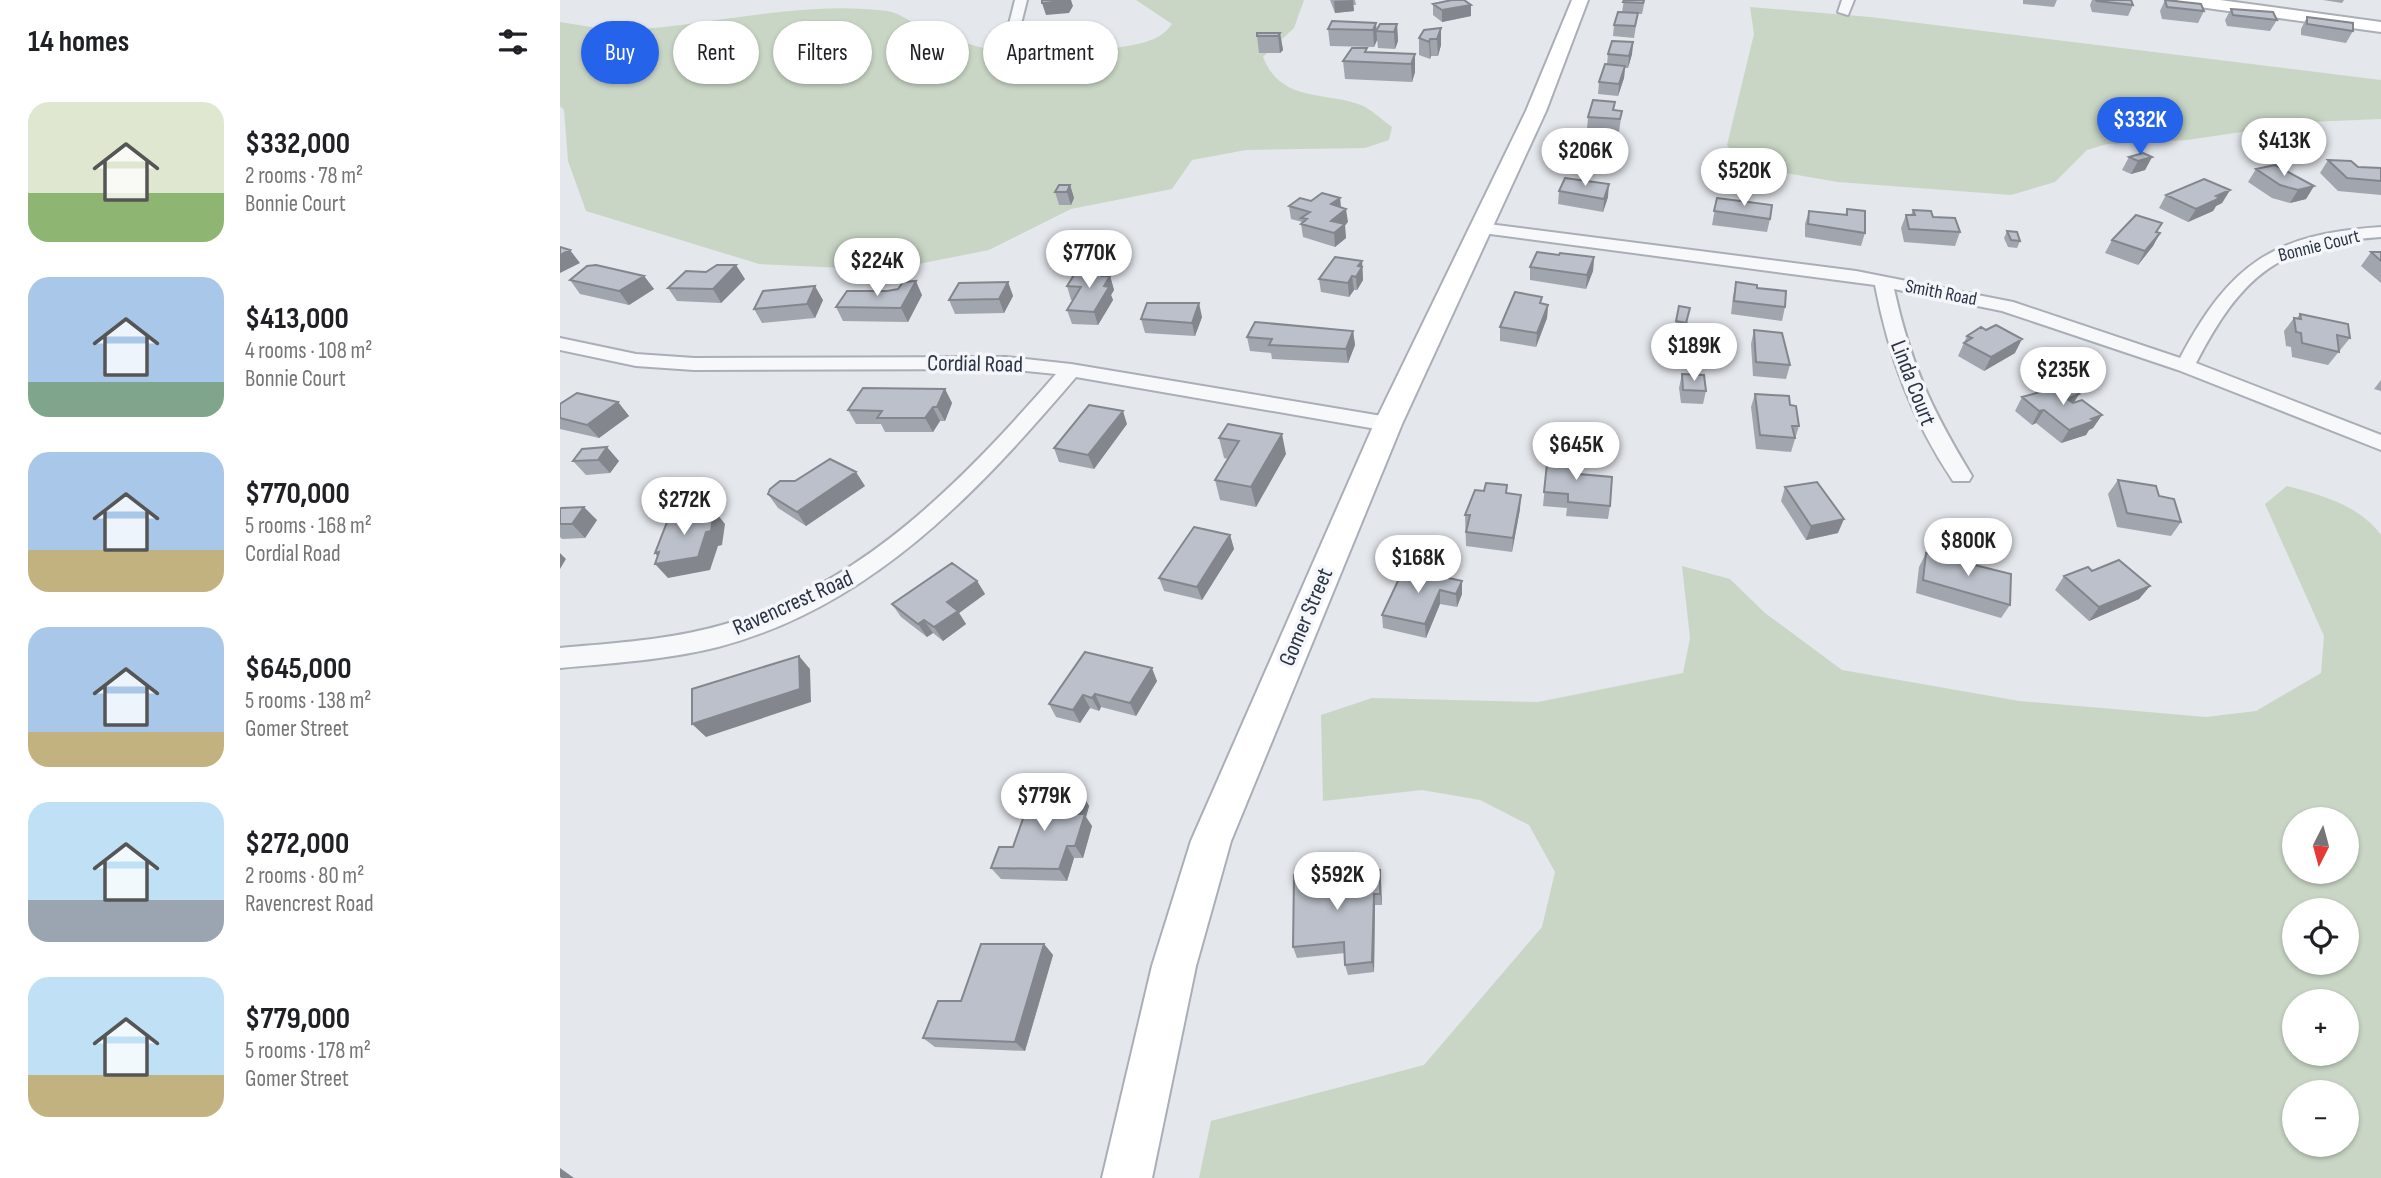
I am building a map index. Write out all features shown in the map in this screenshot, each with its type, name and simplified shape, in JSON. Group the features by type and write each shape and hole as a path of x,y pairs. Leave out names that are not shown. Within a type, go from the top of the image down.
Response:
{"street":[{"path":"1016,21 1021,0"},
{"name":"Gomer Street","path":"1127,1178 1174,966 1211,841 1388,425 1536,111 1580,0"},
{"path":"2185,0 2381,27"},
{"name":"Smith Road","path":"1481,228 1884,282 2006,306 2185,366 2381,443"},
{"name":"Bonnie Court","path":"2185,366 2215,310 2242,278 2260,263 2287,250 2381,232"},
{"name":"Linda Court","path":"1884,282 1905,374 1940,448 1961,476"},
{"name":"Cordial Road","path":"560,344 636,360 694,364 1006,363 1070,370 1388,425"},
{"name":"Ravencrest Road","path":"560,659 664,648 743,629 837,588 889,555 938,513 1003,449 1070,370"}],"green space":[{"path":"1136,0 1304,0 1294,28 1263,57 1271,72 1292,89 1365,107 1392,127 1389,140 1365,148 1246,150 1192,160 1172,189 1071,209 989,250 888,270 759,264 586,211 568,161 564,110 560,106 560,22 581,25 581,84 659,84 659,27 673,25 673,84 759,84 759,21 709,21 790,11 855,8 893,12 910,21 886,21 886,84 969,84 969,44 983,47 983,84 1118,84 1118,48 1154,39 1172,24"},
{"path":"1750,7 1870,17 2381,80 2381,119 2310,122 2187,140 2107,144 2087,150 2055,182 2011,195 1838,182 1768,170 1739,160 1727,145 1754,34"},
{"path":"2287,486 2351,509 2381,535 2381,1178 1199,1178 1211,1121 1424,1065 1542,927 1555,872 1529,825 1480,800 1422,790 1323,801 1321,715 1372,698 1538,702 1683,673 1690,638 1682,566 1730,579 1765,613 1842,670 2019,701 2206,717 2256,711 2321,673 2324,636 2265,504"}],"building":[{"path":"1042,0 1067,0 1042,3"},
{"path":"1464,0 1471,5 1442,10 1433,4"},
{"path":"1644,0 1643,3 1623,2"},
{"path":"2131,0 2133,5 2097,1"},
{"path":"2165,0 2201,4 2204,11 2167,7"},
{"path":"2231,9 2273,12 2277,20 2233,15"},
{"path":"1618,12 1638,13 1635,26 1614,25"},
{"path":"2307,17 2353,23 2353,31 2307,24"},
{"path":"1332,21 1376,23 1373,30 1328,29"},
{"path":"1380,24 1397,24 1394,32 1376,31"},
{"path":"1441,28 1437,39 1430,39 1429,42 1419,38 1424,30"},
{"path":"1257,33 1280,33 1278,36 1257,36"},
{"path":"1612,41 1633,42 1629,56 1608,54"},
{"path":"1352,48 1367,48 1365,52 1415,54 1411,64 1343,61"},
{"path":"1605,64 1625,66 1619,84 1599,82"},
{"path":"1593,100 1615,102 1613,110 1622,111 1620,119 1588,117"},
{"path":"1582,136 1606,139 1605,144 1614,145 1610,154 1601,153 1598,161 1572,158"},
{"path":"2143,153 2152,157 2138,161 2129,157"},
{"path":"2328,160 2351,161 2358,167 2381,168 2381,181 2347,178"},
{"path":"2275,165 2314,186 2298,190 2280,185 2256,169"},
{"path":"1565,178 1609,184 1604,199 1559,191"},
{"path":"2204,179 2230,190 2216,196 2220,198 2196,209 2166,195"},
{"path":"1059,185 1070,185 1067,192 1055,192"},
{"path":"1322,193 1340,198 1331,204 1346,209 1331,221 1345,224 1334,233 1301,224 1307,219 1301,218 1310,212 1289,206 1300,198 1311,201"},
{"path":"1717,198 1772,205 1770,219 1714,211"},
{"path":"1847,209 1865,211 1865,233 1808,224 1809,211 1847,215"},
{"path":"1913,210 1931,211 1933,217 1955,218 1960,232 1909,229 1906,215 1915,215"},
{"path":"2136,215 2162,223 2156,232 2160,233 2145,251 2112,240"},
{"path":"2007,231 2017,232 2020,241 2011,240"},
{"path":"560,247 570,250 560,255"},
{"path":"1537,252 1594,257 1587,275 1530,267"},
{"path":"2371,252 2381,252 2381,261"},
{"path":"1335,257 1362,261 1358,266 1362,267 1356,277 1352,276 1348,283 1319,279"},
{"path":"596,265 644,276 619,291 570,280 587,266"},
{"path":"717,265 736,265 713,289 668,288 686,271 706,272"},
{"path":"1084,268 1105,270 1102,276 1110,276 1104,286 1109,287 1094,312 1067,310 1081,287 1067,286 1074,275 1080,275"},
{"path":"916,281 901,308 836,307 847,291 887,291 898,289 903,282"},
{"path":"1008,282 999,299 949,300 959,283"},
{"path":"1736,282 1757,285 1757,288 1786,291 1785,307 1734,301"},
{"path":"815,286 807,304 754,309 763,291"},
{"path":"1515,292 1542,297 1540,303 1548,305 1537,333 1500,327"},
{"path":"1147,303 1199,303 1192,323 1141,319"},
{"path":"1679,306 1690,308 1686,323 1676,321"},
{"path":"2300,314 2348,324 2350,338 2337,335 2339,352 2302,343 2301,333 2296,332 2294,318 2301,319"},
{"path":"1255,322 1353,331 1346,349 1269,345 1272,339 1247,337"},
{"path":"1996,325 2022,339 1991,357 1964,343 1972,338 1967,336 1981,327 1986,330"},
{"path":"1754,330 1782,333 1790,365 1756,362"},
{"path":"1682,374 1704,375 1706,391 1683,390"},
{"path":"2066,385 2079,394 2067,399 2073,403 2082,400 2102,415 2091,419 2094,421 2069,430 2022,397"},
{"path":"863,388 945,389 937,407 933,407 925,418 877,418 882,411 848,410"},
{"path":"577,393 618,402 587,425 560,418 560,404"},
{"path":"1755,394 1789,396 1790,405 1796,406 1799,426 1792,426 1795,438 1760,435"},
{"path":"1089,405 1123,411 1088,455 1054,448"},
{"path":"1228,424 1282,434 1251,487 1215,480 1239,441 1219,438"},
{"path":"607,447 598,460 573,461 582,449"},
{"path":"1548,454 1581,457 1579,474 1612,477 1610,506 1568,502 1568,494 1544,492"},
{"path":"830,459 856,472 797,512 768,494 780,481 795,481"},
{"path":"2118,480 2156,486 2159,496 2174,499 2181,522 2127,513"},
{"path":"1817,482 1844,519 1811,526 1785,487"},
{"path":"1486,483 1507,485 1506,493 1521,495 1513,538 1466,532 1470,515 1465,515 1475,490 1484,491"},
{"path":"584,507 572,524 560,524 561,508"},
{"path":"714,510 711,531 706,532 698,557 655,564 659,552 655,553 669,517"},
{"path":"1194,527 1230,535 1197,587 1159,578"},
{"path":"1926,553 2011,574 2010,605 1923,580"},
{"path":"2119,560 2150,586 2099,607 2064,576 2088,567 2092,571"},
{"path":"952,563 977,581 947,602 958,611 934,627 924,620 918,624 892,604"},
{"path":"1404,568 1462,581 1456,594 1440,590 1425,624 1382,615"},
{"path":"1085,652 1152,668 1130,703 1095,694 1092,698 1083,695 1073,710 1049,704"},
{"path":"799,656 800,689 692,724 692,689"},
{"path":"1032,793 1082,794 1076,814 1085,814 1075,846 1067,846 1059,869 991,868 999,847 1013,847"},
{"path":"1380,870 1380,894 1374,894 1372,962 1345,965 1344,942 1293,947 1294,875"},
{"path":"981,944 1044,944 1015,1042 923,1038 938,1001 961,1001"}]}
